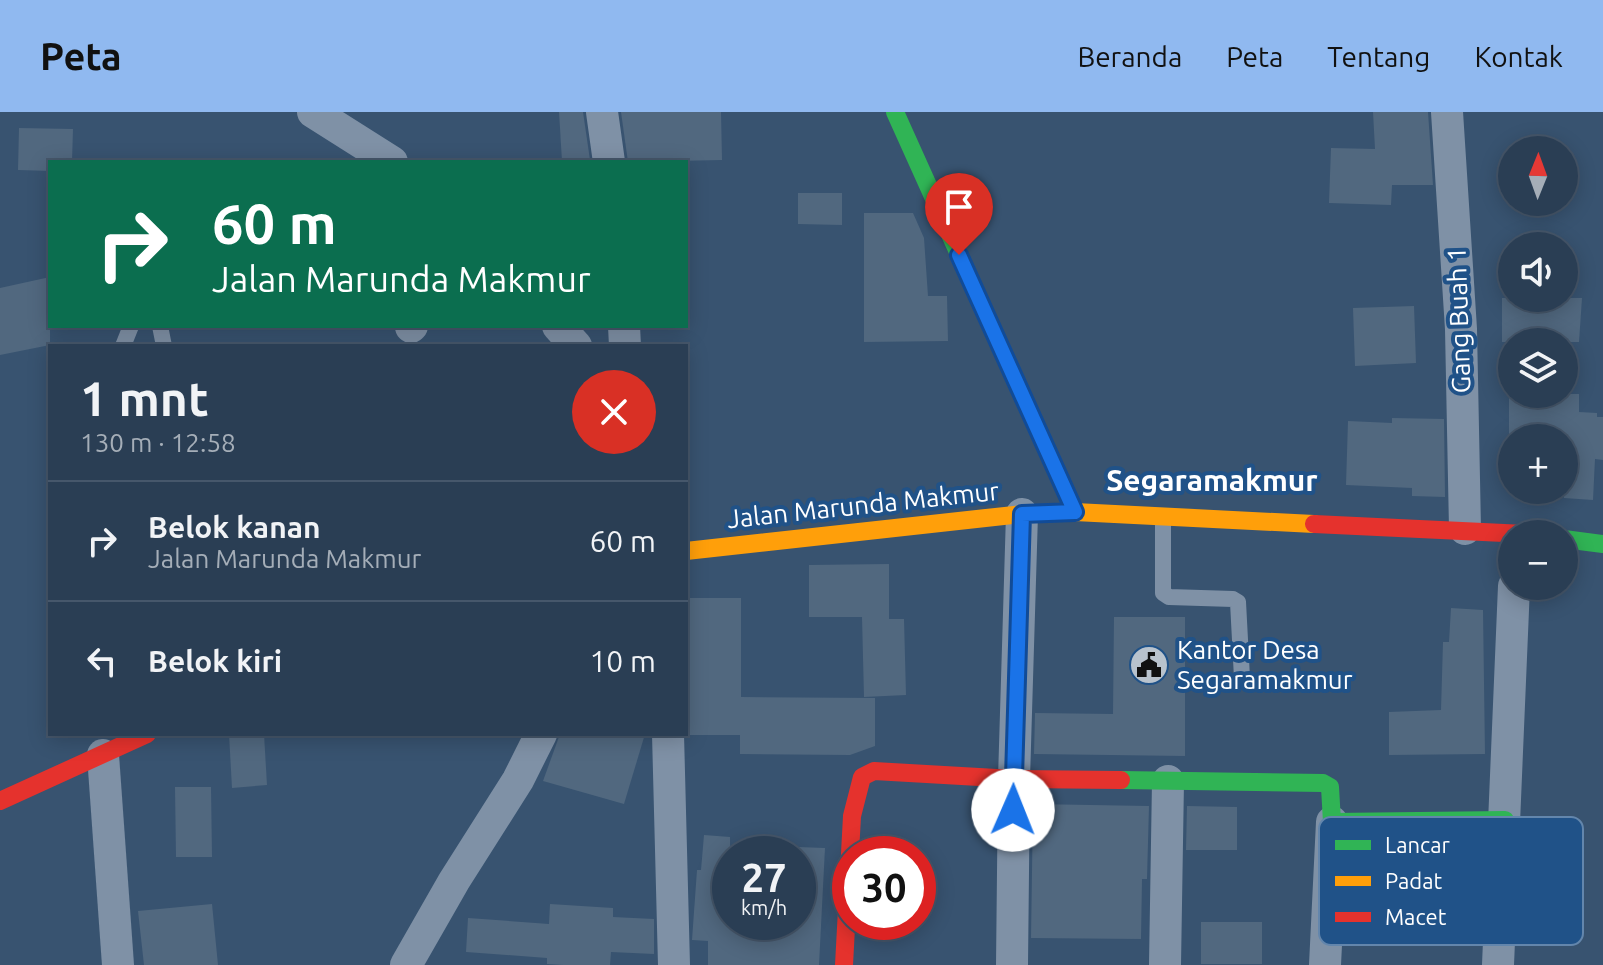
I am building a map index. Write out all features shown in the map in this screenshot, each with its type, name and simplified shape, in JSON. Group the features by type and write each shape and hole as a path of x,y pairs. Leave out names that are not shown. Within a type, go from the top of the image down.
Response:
{"street":[{"path":"313,112 389,160"},
{"path":"602,112 609,160"},
{"path":"895,112 1075,512"},
{"name":"Gang Buah 1","path":"1447,112 1461,329 1465,529"},
{"path":"560,328 574,344"},
{"name":"Jalan Marunda Makmur","path":"688,551 1022,514 1075,512 1498,532"},
{"path":"1012,965 1022,514"},
{"path":"1578,541 1603,544"},
{"path":"1505,817 1513,600"},
{"path":"0,801 101,744 138,736"},
{"path":"406,965 454,881 518,780 540,736"},
{"path":"668,736 674,965"},
{"path":"101,744 118,965"},
{"path":"844,965 852,816 862,777 874,771 1014,779 1323,783 1330,787 1332,817"},
{"path":"1165,965 1168,781"},
{"path":"1325,965 1326,945"},
{"path":"1498,965 1499,945"}],"lane":[{"path":"1163,516 1163,593 1169,597 1236,600 1240,605 1242,678"}],"building":[{"path":"559,112 583,112 590,160 562,160"},
{"path":"621,112 721,112 722,160 628,160"},
{"path":"1373,112 1428,112 1433,185 1392,185 1391,205 1329,203 1331,148 1375,149"},
{"path":"19,128 73,129 72,160 48,160 48,171 18,170"},
{"path":"798,193 842,193 842,225 798,224"},
{"path":"864,213 913,213 924,238 928,296 947,296 948,341 864,342"},
{"path":"48,277 50,344 0,355 0,288"},
{"path":"1578,298 1582,298 1579,342 1578,328 1502,328 1502,312 1578,312"},
{"path":"1414,306 1416,363 1355,366 1353,308"},
{"path":"1579,394 1579,412 1597,413 1597,417 1603,417 1603,460 1595,459 1593,500 1578,499 1578,424 1509,424 1509,408 1578,408"},
{"path":"1392,418 1444,419 1445,497 1412,496 1412,488 1346,485 1348,421 1392,423"},
{"path":"889,564 889,619 904,619 906,695 864,697 862,617 809,617 809,565"},
{"path":"689,598 741,598 741,697 875,698 875,746 850,755 740,754 740,735 689,735"},
{"path":"1451,608 1483,610 1485,754 1389,755 1389,712 1441,710 1443,642 1449,642"},
{"name":"Kantor Desa Segaramakmur","path":"1114,617 1185,617 1185,756 1034,754 1035,713 1113,714"},
{"path":"229,736 264,736 267,785 232,788"},
{"path":"559,736 644,736 624,804 543,781"},
{"path":"175,787 211,787 212,857 176,857"},
{"path":"1033,804 1149,806 1147,879 1142,879 1141,939 1031,938"},
{"path":"1187,806 1237,807 1237,850 1186,850"},
{"path":"704,835 717,836 712,836 712,940 816,940 816,848 825,848 819,965 708,965 708,941 692,940 697,870 701,870"},
{"path":"212,904 218,965 144,965 138,911"},
{"path":"550,904 613,908 613,917 654,919 654,954 611,952 610,965 563,965 547,964 547,958 466,952 468,918 549,924"},
{"path":"1201,922 1262,922 1262,964 1201,964"}],"traffic: fast":[{"path":"895,112 1075,512"},
{"path":"1578,541 1603,544"},
{"path":"1121,780 1323,783 1330,787 1332,817"}],"traffic: slow":[{"path":"688,551 1022,514 1075,512 1314,524"}],"traffic: jam":[{"path":"1314,524 1498,533"},
{"path":"0,801 143,736"},
{"path":"844,965 852,816 862,777 874,771 1014,779 1121,780"}],"place":[{"name":"Kantor Desa Segaramakmur","path":"1149,665"}],"district":[{"name":"Segaramakmur","path":"1212,481"}],"route":[{"path":"959,255 1075,512 1022,514 1013,810"}]}
